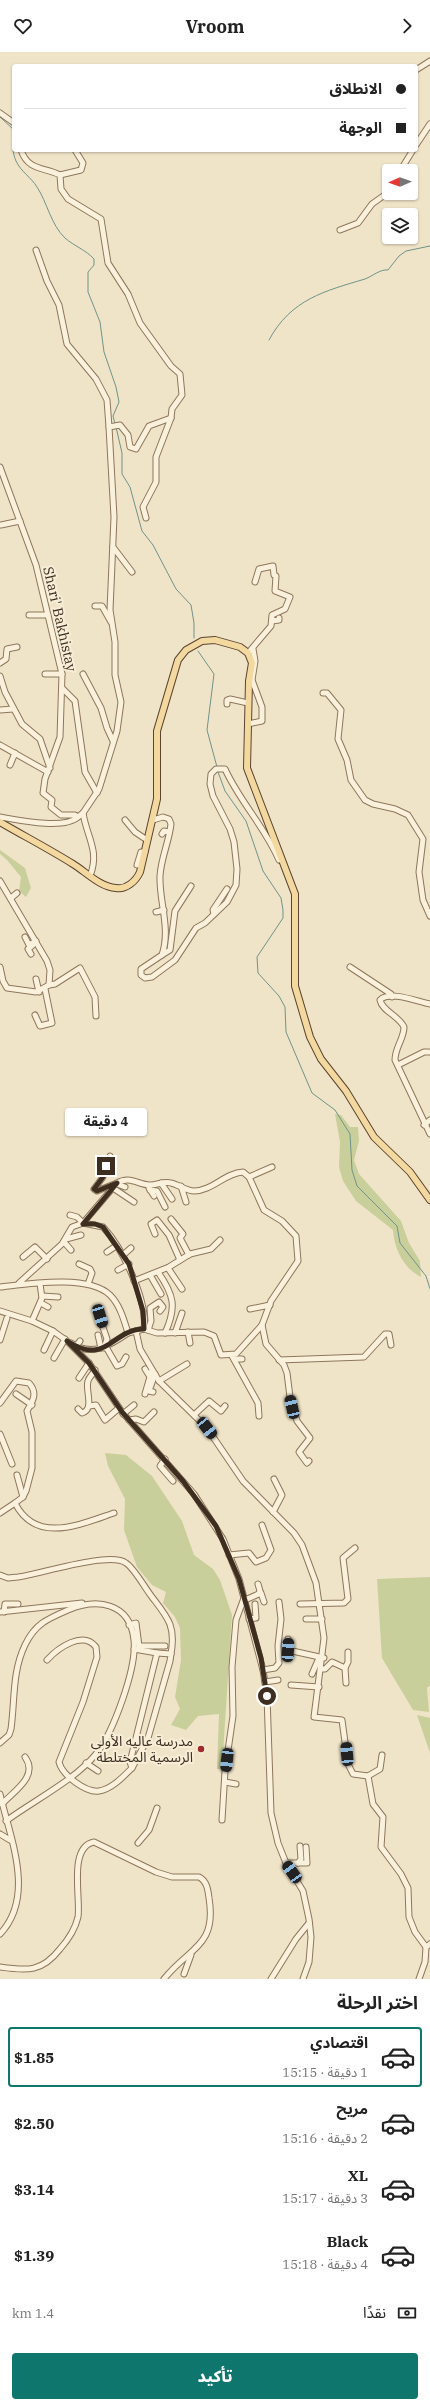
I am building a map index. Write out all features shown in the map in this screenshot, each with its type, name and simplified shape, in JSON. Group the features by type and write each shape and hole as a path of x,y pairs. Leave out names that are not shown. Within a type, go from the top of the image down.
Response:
{"main road":[{"path":"0,822 57,854 90,876 114,888 129,886 138,876 157,799 157,731 178,660 192,645 211,640 235,645 251,651 252,663 248,703 246,762 250,779 289,876 296,906 296,986 310,1037 320,1059 346,1091 374,1137 410,1172 430,1200"}],"street":[{"path":"418,69 430,61"},
{"path":"0,113 12,122"},
{"path":"418,142 430,124"},
{"path":"22,152 26,160 33,167 60,175 81,170 83,163 76,152"},
{"path":"404,164 412,152"},
{"path":"60,175 61,189 68,199 102,220 108,263 128,294 140,323 171,366 180,374 182,395 174,405 171,418 156,457 156,482 143,507 146,518"},
{"path":"340,230 358,223 372,204 382,197"},
{"path":"0,817 56,824 73,821 83,814 96,793 113,741 121,702 115,675 115,642 112,622 111,569 113,547 110,469 112,452 107,400 96,379 67,344 59,305 47,281 36,250"},
{"path":"110,427 116,425 120,426 128,436 130,447 136,449 149,426 171,418"},
{"name":"Shari' Bakhistay","path":"0,467 36,565 62,674 60,737 42,790 43,793 52,800 51,807 61,815 75,815 78,817"},
{"path":"1,525 20,521"},
{"path":"113,547 132,572"},
{"path":"248,724 262,721 262,708 252,680 255,661 251,651 268,631 272,621 272,615 285,608 290,597 275,590 276,576 274,575 274,566 259,569 255,582"},
{"path":"95,606 102,606 112,622"},
{"path":"29,615 48,616"},
{"path":"272,621 279,620 279,618"},
{"path":"0,663 6,659 7,649 17,647"},
{"path":"46,674 62,674"},
{"path":"83,674 101,708 113,741"},
{"path":"0,676 20,721 27,730 40,739 49,770"},
{"path":"62,688 75,701 85,772 96,793"},
{"path":"322,693 327,694 341,710 338,738 347,760 351,780 366,800 373,804 395,809 408,815 423,839 420,872 424,900 430,916"},
{"path":"226,704 227,700 230,699 248,703"},
{"path":"0,710 13,708"},
{"path":"0,745 49,770"},
{"path":"10,765 17,753"},
{"path":"192,886 175,912 170,950 141,969 143,977 152,977 172,963 194,930 205,923 230,897 237,878 233,836 213,796 210,784 211,774 217,768 225,769 239,798 270,840 282,866 289,876"},
{"path":"83,814 86,830 95,856 94,867 90,876"},
{"path":"152,820 167,818 170,822 169,832 163,849 160,877 164,910 165,944 162,955"},
{"path":"126,820 135,832 147,840"},
{"path":"162,834 164,831 169,832"},
{"path":"137,865 141,852 145,852"},
{"path":"0,881 5,892 11,898 37,942 50,970 47,987 52,1023 40,1026 35,1015"},
{"path":"214,914 213,910 226,890"},
{"path":"11,898 17,893"},
{"path":"156,912 164,910"},
{"path":"25,936 29,945 37,942"},
{"path":"31,954 28,949 37,942"},
{"path":"0,967 7,988 30,992 39,992 80,968 95,997 96,1016"},
{"path":"350,967 391,994 392,997"},
{"path":"36,979 39,992"},
{"path":"430,1004 392,997 383,998 381,1003 399,1019 404,1027 402,1037 396,1049 398,1065 424,1125 430,1134"},
{"path":"398,1065 424,1052 430,1052"},
{"path":"424,1125 430,1120"},
{"path":"110,1156 103,1177 94,1189 97,1191 116,1185 125,1180 131,1180 157,1191 165,1207"},
{"path":"249,1177 272,1167"},
{"path":"149,1187 161,1183 181,1186 193,1191 200,1190 221,1178 243,1172 249,1177 264,1210 291,1229 296,1240 297,1265 270,1305 262,1325 233,1358"},
{"path":"161,1183 172,1199"},
{"path":"116,1185 125,1187"},
{"path":"116,1185 134,1202"},
{"path":"83,1224 116,1185"},
{"path":"181,1186 186,1202"},
{"path":"149,1187 154,1196"},
{"path":"70,1215 77,1217 83,1224"},
{"path":"171,1219 183,1234 180,1238 189,1255"},
{"path":"155,1234 151,1224 157,1220 169,1235 180,1260"},
{"path":"19,1283 65,1240 69,1230 83,1224 95,1224 103,1227 129,1264 138,1290 146,1330"},
{"path":"65,1240 81,1235"},
{"path":"65,1240 71,1250"},
{"path":"134,1281 168,1268 189,1255 212,1249 220,1240"},
{"path":"107,1252 116,1246"},
{"path":"23,1257 35,1247 47,1258"},
{"path":"123,1255 131,1248"},
{"path":"78,1264 90,1269 92,1273 88,1284"},
{"path":"118,1270 129,1264"},
{"path":"168,1268 182,1289"},
{"path":"158,1272 173,1301 170,1323 165,1333"},
{"path":"150,1275 161,1294"},
{"path":"0,1287 19,1283 88,1284 99,1288 111,1296 120,1310 128,1333"},
{"path":"32,1321 41,1303 42,1296 40,1284"},
{"path":"42,1296 58,1297"},
{"path":"146,1330 152,1305 159,1302 162,1304 163,1307 160,1311"},
{"path":"41,1303 48,1307"},
{"path":"250,1309 270,1305"},
{"path":"0,1310 32,1321 53,1331 76,1346 88,1350 104,1347 128,1333 136,1331 146,1330 165,1333 188,1332 211,1334 216,1340 221,1355 242,1359"},
{"path":"176,1333 182,1313"},
{"path":"0,1318 14,1316"},
{"path":"100,1316 106,1339 104,1347"},
{"path":"0,1338 8,1318"},
{"path":"262,1325 266,1344 279,1360 286,1373 290,1397 297,1421 310,1438 299,1452 307,1463 309,1461"},
{"path":"44,1350 53,1331"},
{"path":"136,1331 140,1349 152,1374 149,1391 153,1392"},
{"path":"188,1332 190,1343"},
{"path":"279,1360 364,1357 385,1334 389,1334 390,1346"},
{"path":"98,1335 117,1366 122,1364 126,1357"},
{"path":"54,1358 66,1340"},
{"path":"66,1340 95,1370 123,1414 165,1459 216,1526 245,1599 265,1682 271,1813 278,1843 286,1862 303,1891 309,1923 309,1962 303,1979"},
{"path":"76,1346 80,1341"},
{"path":"233,1358 258,1403 259,1416"},
{"path":"79,1378 89,1363"},
{"path":"159,1381 186,1364"},
{"path":"145,1369 194,1415 219,1443 243,1481 294,1533 302,1546 316,1583 321,1604 324,1638 314,1717 342,1720 348,1764 351,1773 368,1776 380,1769 382,1755"},
{"path":"89,1406 88,1382 95,1370"},
{"path":"145,1394 152,1374"},
{"path":"0,1404 14,1382 19,1380 29,1383 33,1390 34,1399 27,1415 32,1432 32,1468 23,1497 0,1513"},
{"path":"16,1394 32,1405"},
{"path":"194,1415 209,1401 221,1410 225,1406"},
{"path":"78,1409 82,1413 89,1406 96,1405 105,1420 119,1408"},
{"path":"123,1414 134,1405"},
{"path":"129,1420 136,1419 144,1422 154,1412"},
{"path":"0,1434 2,1447 12,1464"},
{"path":"165,1459 160,1466 173,1481"},
{"path":"17,1474 23,1497"},
{"path":"273,1512 282,1495 274,1479"},
{"path":"15,1503 27,1520 49,1529 71,1528 114,1513"},
{"path":"228,1555 249,1553 256,1562 266,1558 271,1550 262,1525"},
{"path":"300,1604 344,1603 348,1600 343,1558 355,1548"},
{"path":"0,1575 8,1578 18,1577 105,1559 122,1560 134,1570 137,1577 165,1612 174,1637 166,1679 162,1687 160,1700 148,1738 132,1768 111,1786 99,1791 88,1788 68,1777 61,1768 60,1758 93,1676 97,1652 93,1643 85,1639 66,1646 47,1660"},
{"path":"258,1584 260,1591 259,1593"},
{"path":"222,1820 233,1716 232,1667 236,1620 245,1599 259,1593"},
{"path":"259,1593 262,1593 264,1602"},
{"path":"263,1670 275,1668 280,1664 278,1646 281,1619 280,1602"},
{"path":"6,1821 95,1756 110,1733 126,1684 134,1649 134,1640 129,1625 116,1609 100,1604 85,1604 2,1612 5,1604 18,1604"},
{"path":"0,1743 9,1735 11,1729 16,1672 25,1645 30,1636 48,1617 85,1604"},
{"path":"249,1619 256,1618 255,1604"},
{"path":"306,1619 322,1618"},
{"path":"129,1625 136,1624 139,1646 166,1646"},
{"path":"288,1638 288,1650 322,1658"},
{"path":"134,1649 171,1654"},
{"path":"346,1683 345,1668 348,1662 348,1652"},
{"path":"132,1768 130,1762 157,1653"},
{"path":"312,1674 322,1658"},
{"path":"321,1669 325,1669 332,1662 345,1668"},
{"path":"265,1682 278,1680"},
{"path":"291,1685 319,1687"},
{"path":"0,1813 2,1803 28,1778 29,1766 25,1757"},
{"path":"86,1763 98,1771"},
{"path":"368,1776 373,1804 383,1817 381,1847 401,1874 408,1888 409,1917 415,1932 428,1946 425,1962 419,1979"},
{"path":"225,1782 236,1784"},
{"path":"0,1794 19,1877 18,1898 11,1921 0,1934"},
{"path":"138,1843 149,1830 157,1808"},
{"path":"0,1834 10,1840"},
{"path":"0,1967 39,1968 50,1962 68,1940 78,1917 80,1853 88,1844 94,1842 156,1872 172,1877 203,1879 209,1897 210,1924 201,1943 191,1955 164,1979"},
{"path":"286,1862 307,1863 303,1847"},
{"path":"271,1979 296,1938 309,1923"},
{"path":"184,1974 191,1955"}],"green space":[{"path":"0,850 25,868 31,888 26,897 19,891 21,877 0,854"},
{"path":"335,1114 341,1115 350,1127 358,1127 359,1141 354,1160 359,1174 401,1221 409,1243 420,1261 421,1277 404,1263 395,1244 393,1230 356,1201 343,1181 339,1167 340,1142"},
{"path":"105,1453 126,1455 152,1476 182,1521 194,1555 213,1569 220,1580 232,1615 222,1769 217,1769 219,1714 198,1716 186,1730 171,1725 180,1709 175,1697 181,1660 180,1628 175,1617 163,1603 166,1592 152,1585 137,1567 124,1530 125,1499 108,1466"},
{"path":"430,1577 430,1685 427,1688 429,1712 413,1710 382,1658 377,1579"},
{"path":"417,1715 430,1718 430,1753"}],"waterway":[{"path":"0,117 12,128"},
{"path":"13,152 16,161 37,187 60,233 94,259 94,265 88,272 88,292 100,322 104,352 116,387 119,402 113,416 115,424"},
{"path":"269,340 278,326 298,306 323,293 388,270 399,256 406,251 430,246"},
{"path":"116,427 122,453 122,474 130,487 142,531 153,545 176,589 191,605 194,623 194,638"},
{"path":"198,651 214,674 207,730 217,767"},
{"path":"218,772 225,791 246,821 263,871 281,898 283,918 257,957 258,973 279,996 285,1007 286,1032 312,1093 335,1110 350,1134 352,1170 357,1186 397,1226 400,1243 426,1276 430,1289"}],"place":[{"name":"مدرسة عاليه الأولى الرسمية المختلطة","path":"201,1749"}],"route":[{"path":"106,1166 103,1177 94,1189 97,1191 117,1183 98,1209 83,1224 95,1224 103,1227 129,1264 143,1311 145,1320 144,1329 128,1333 104,1348 94,1350 84,1350 67,1341 89,1363 122,1412 154,1446 194,1494 216,1526 223,1539 228,1555 239,1579 250,1627 261,1658 267,1696"}]}
